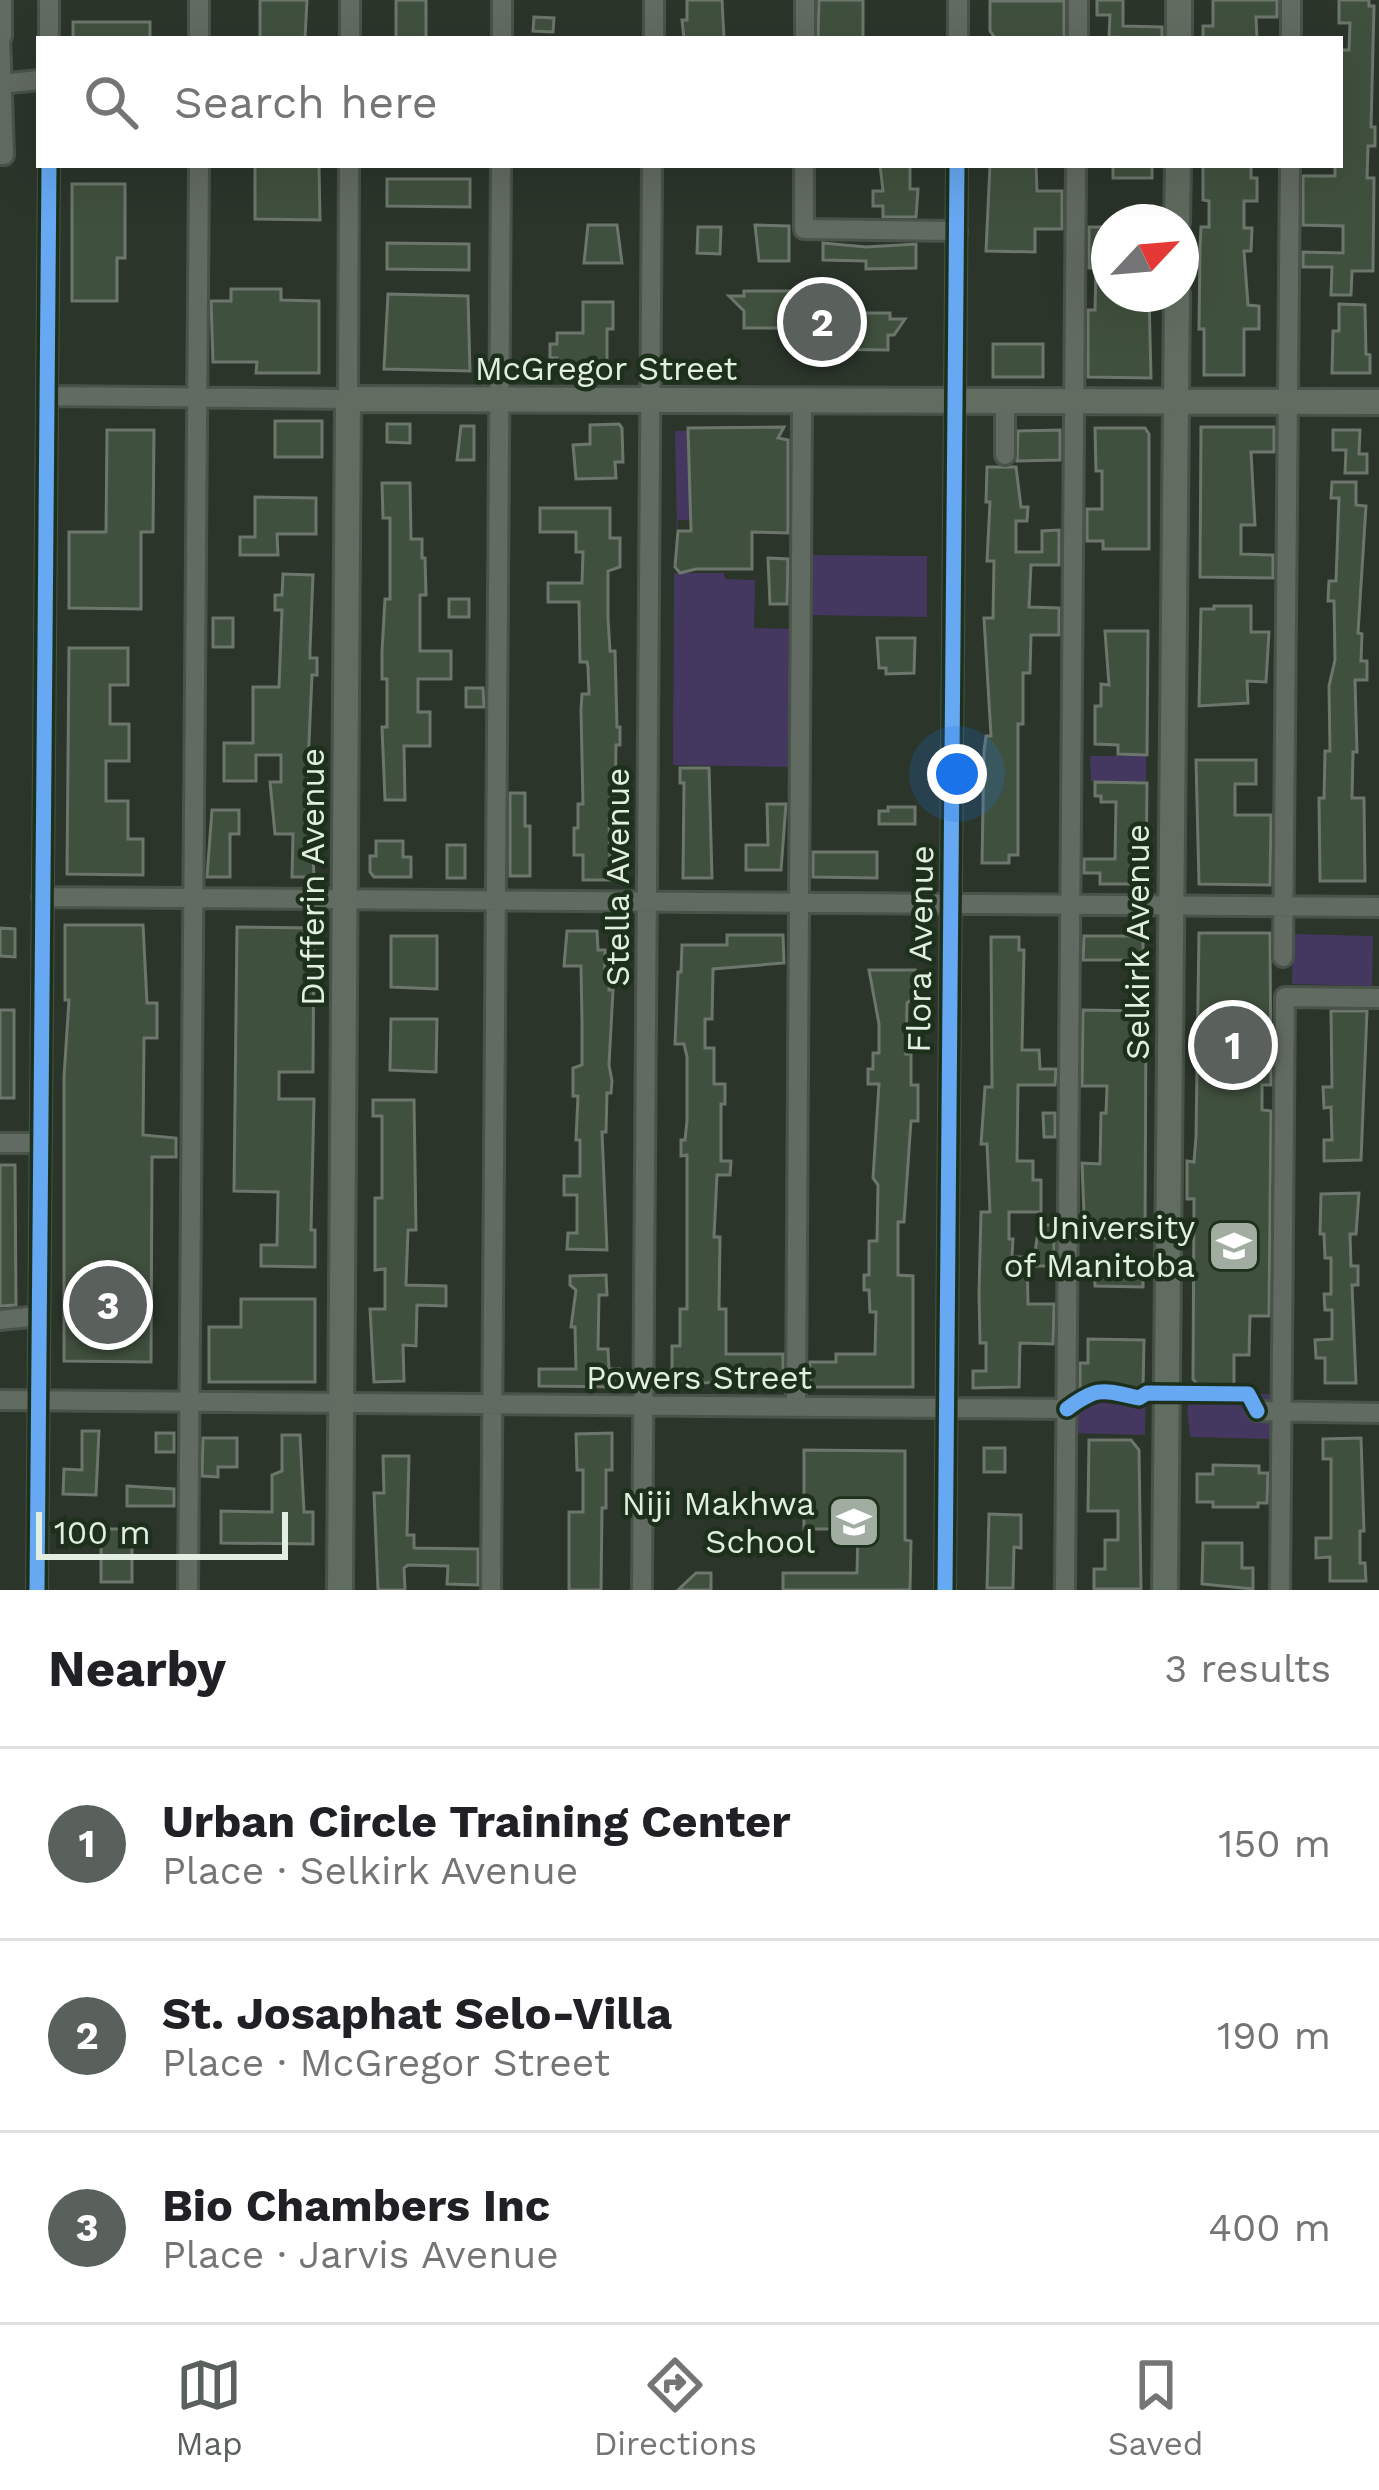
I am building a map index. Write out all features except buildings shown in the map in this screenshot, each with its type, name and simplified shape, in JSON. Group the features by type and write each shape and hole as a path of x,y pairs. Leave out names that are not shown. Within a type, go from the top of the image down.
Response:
{"main road":[{"path":"1179,0 1179,36"},
{"path":"1178,168 1178,204"},
{"name":"Selkirk Avenue","path":"1165,1590 1177,312"},
{"name":"McGregor Street","path":"348,399 1379,402"},
{"name":"Dufferin Avenue","path":"340,1590 348,399"}],"street":[{"path":"0,155 4,155 2,0"},
{"path":"49,0 49,36"},
{"path":"199,0 199,36"},
{"path":"350,0 350,36"},
{"path":"502,0 502,36"},
{"path":"654,0 654,36"},
{"path":"805,0 805,36"},
{"path":"958,0 958,36"},
{"path":"1078,0 1078,36"},
{"path":"1291,0 1291,36"},
{"path":"2,84 36,80"},
{"path":"37,1590 49,168"},
{"path":"188,1590 199,168"},
{"name":"Dufferin Avenue","path":"348,399 349,168"},
{"path":"491,1590 501,168"},
{"name":"Stella Avenue","path":"642,1590 652,168"},
{"path":"804,168 804,230 957,231"},
{"name":"Flora Avenue","path":"945,1590 957,168"},
{"path":"1065,1590 1076,168"},
{"path":"1283,957 1290,168"},
{"name":"McGregor Street","path":"48,397 348,399"},
{"path":"1005,400 1005,455"},
{"path":"796,1407 802,402"},
{"path":"42,898 1379,907"},
{"path":"1280,1590 1285,997 1379,998"},
{"path":"0,1143 40,1143"},
{"path":"0,1321 38,1316"},
{"name":"Powers Street","path":"0,1400 1067,1409"},
{"path":"1257,1412 1379,1413"}],"shaded area":[{"path":"675,431 688,431 691,455 691,520 678,520 677,542"},
{"path":"806,555 927,556 927,617 807,615"},
{"path":"674,573 724,573 725,579 755,580 754,628 793,629 793,767 673,765"},
{"path":"1090,756 1146,756 1146,781 1091,781"},
{"path":"1293,934 1373,936 1372,986 1292,984"},
{"path":"1074,1387 1146,1389 1145,1435 1073,1433"},
{"path":"1193,1394 1273,1394 1269,1411 1274,1439 1190,1437 1187,1408"}],"cycle path":[{"path":"37,1590 49,168"},
{"path":"945,1590 957,168"},
{"path":"1067,1409 1086,1396 1108,1392 1139,1398 1147,1393 1248,1394 1257,1411"}],"place":[{"name":"St. Josaphat Selo-Villa","path":"822,322"},
{"name":"Urban Circle Training Center","path":"1233,1045"},
{"name":"University of Manitoba","path":"1234,1246"},
{"name":"Bio Chambers Inc","path":"108,1305"},
{"name":"Niji Makhwa School","path":"854,1522"}]}
